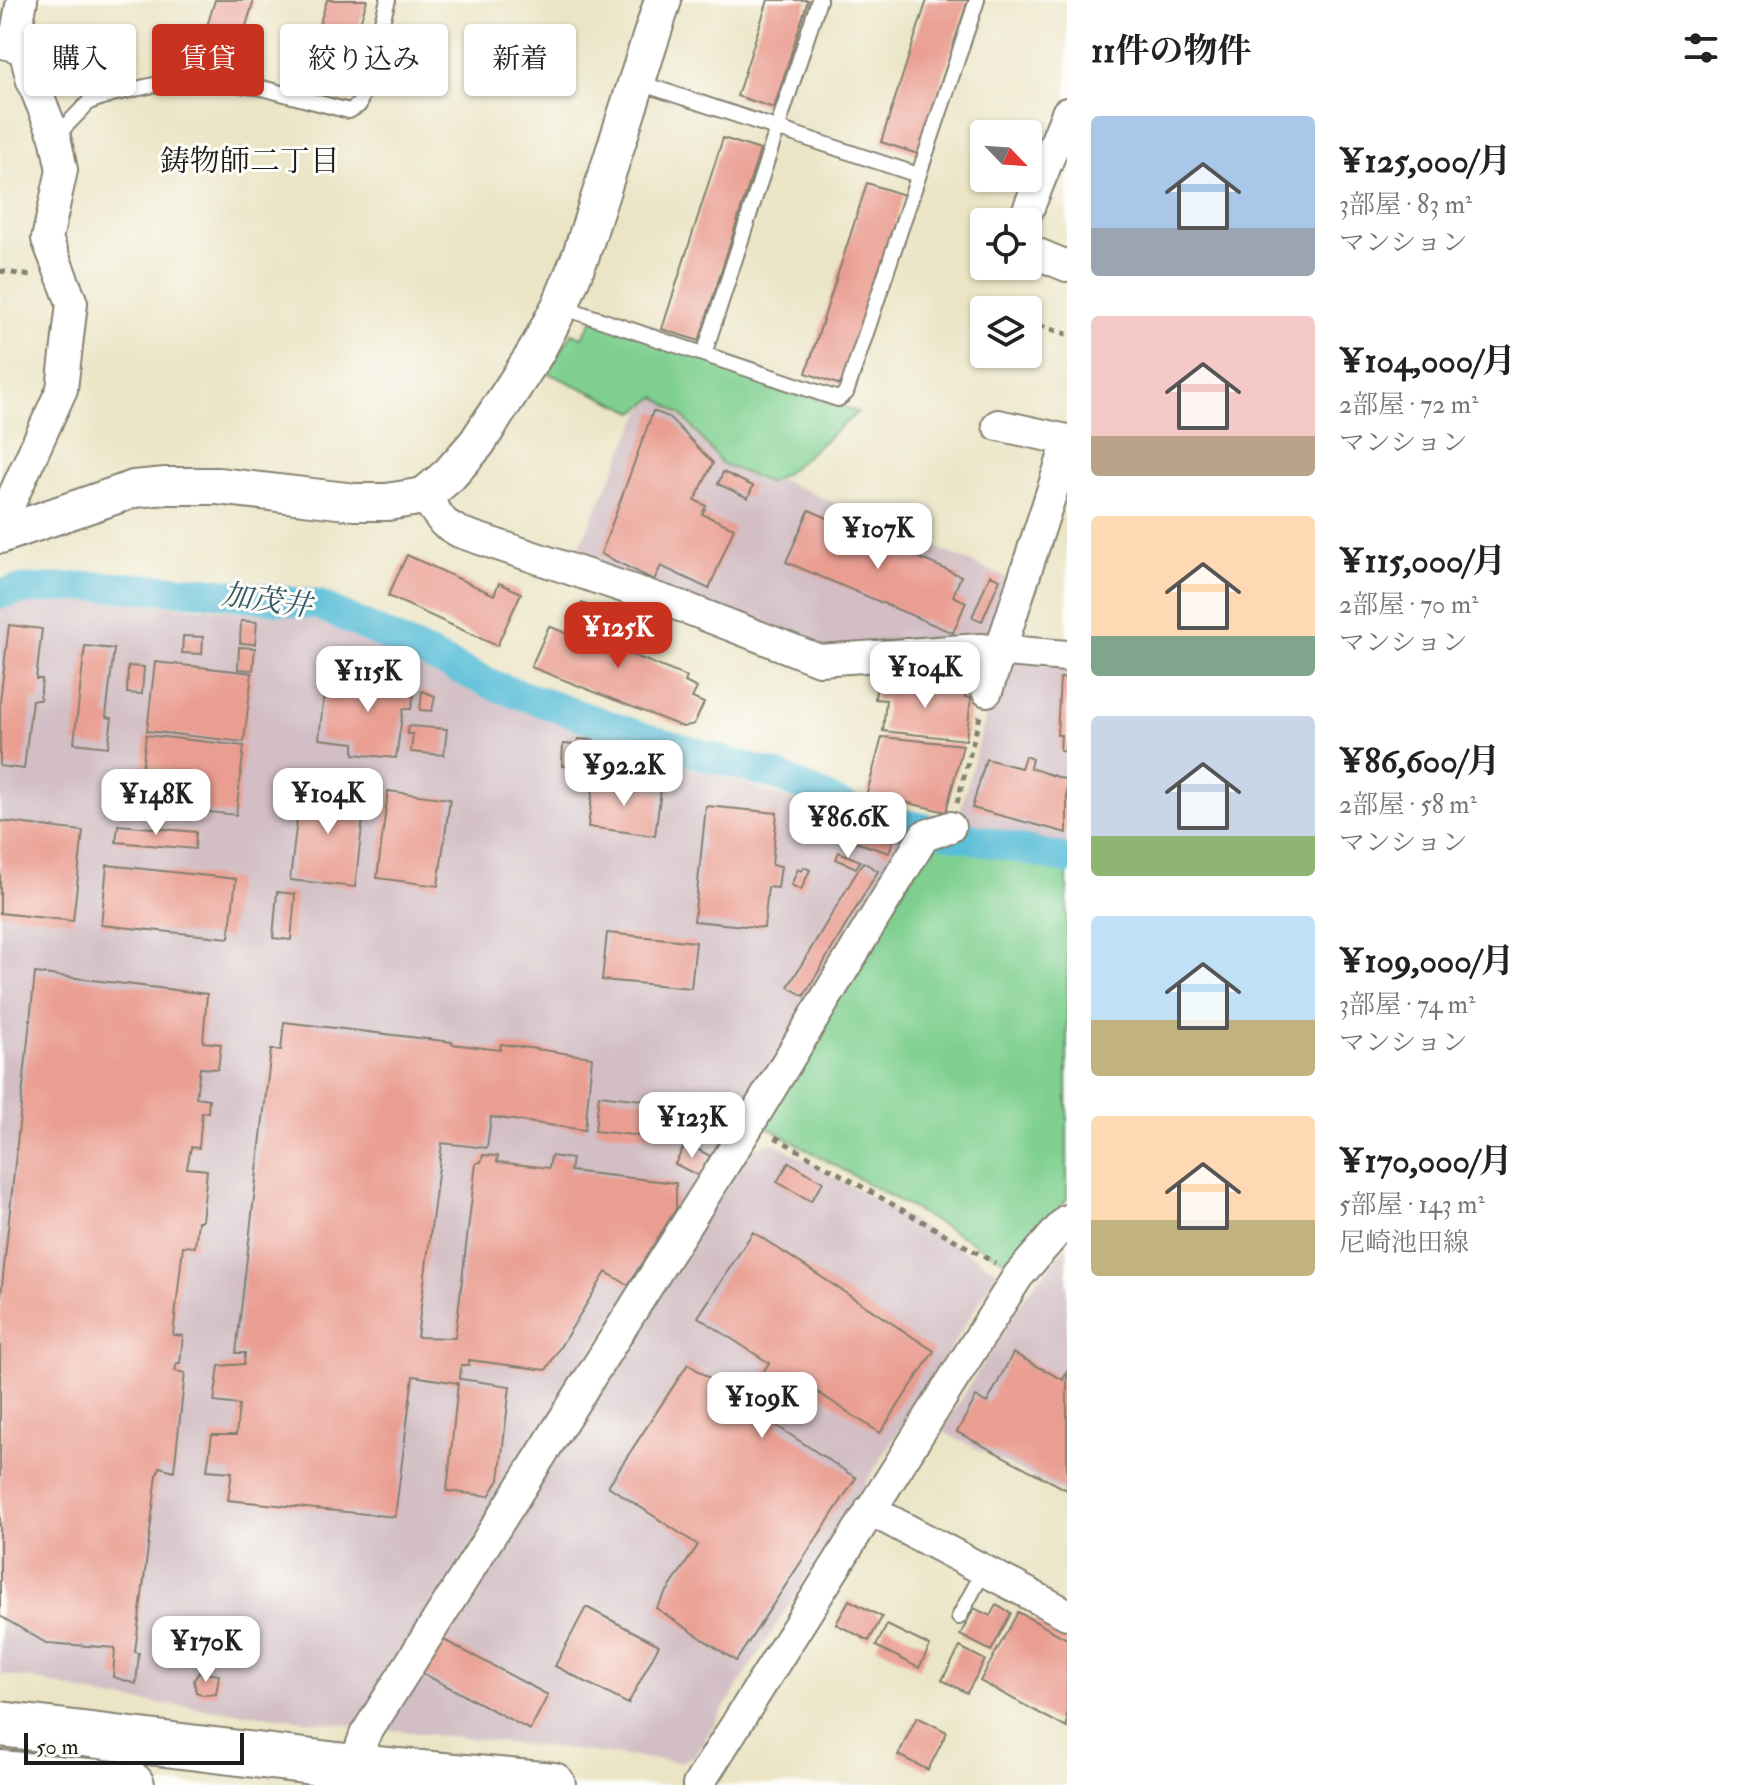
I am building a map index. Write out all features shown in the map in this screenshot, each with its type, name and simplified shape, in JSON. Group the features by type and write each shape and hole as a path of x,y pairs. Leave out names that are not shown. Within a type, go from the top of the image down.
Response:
{"main road":[{"path":"0,1724 352,1776 553,1785"},
{"path":"0,1773 132,1785"}],"street":[{"path":"0,535 10,503 62,389 72,303 47,239 62,170 55,137 32,81 12,46 22,0"},
{"path":"0,535 134,489 166,486 218,486 355,502 387,502 424,496 449,475 477,443 536,352 560,306 581,255 663,0"},
{"path":"1029,208 1067,113"},
{"path":"1042,256 1067,266"},
{"path":"987,691 1067,442 998,425"},
{"path":"424,496 444,523 459,532 671,603 819,660 980,649 1067,656"},
{"path":"352,1776 365,1735 750,1123 924,836 950,827"},
{"path":"698,1785 1018,1276 1067,1220"},
{"path":"870,1510 1067,1614"}],"lane":[{"path":"55,137 89,102 187,78 262,88 349,111 359,105 388,0"},
{"path":"704,354 819,0"},
{"path":"560,306 838,399 846,393 977,0"},
{"path":"636,82 918,175"},
{"path":"959,1617 984,1570"}],"path":[{"path":"1042,326 1067,334"},
{"path":"950,827 987,691"},
{"path":"750,1123 1018,1276"}],"shaded area":[{"path":"656,398 679,415 721,465 769,485 779,479 1011,580 992,639 819,650 576,554 642,410"},
{"path":"82,598 312,617 472,689 849,820 918,830 358,1726 109,1698 29,1678 0,1675 0,606"},
{"path":"1003,662 1067,667 1067,850 960,824 960,812 998,670"},
{"path":"775,1143 999,1271 694,1756 679,1762 384,1729 739,1150"},
{"path":"1067,1246 1067,1495 942,1431 1021,1301"}],"green space":[{"path":"593,319 858,412 786,473 769,483 722,464 682,415 656,397 635,412 548,373 572,333 582,337"},
{"path":"938,834 1067,862 1067,1199 1011,1264 758,1122"}],"building":[{"path":"215,0 254,0 247,24 208,24"},
{"path":"327,0 367,0 359,24 320,24"},
{"path":"768,0 808,0 774,108 737,96"},
{"path":"927,0 968,0 918,154 881,142"},
{"path":"723,138 760,150 699,341 662,329"},
{"path":"867,183 904,195 843,386 806,373"},
{"path":"653,411 669,417 713,463 695,500 706,506 702,514 734,528 709,589 661,566 654,580 601,554"},
{"path":"723,472 753,486 748,498 718,484"},
{"path":"809,510 961,576 953,596 966,602 953,633 786,562"},
{"path":"407,555 494,595 499,583 521,593 497,646 388,596"},
{"path":"990,575 1000,579 982,621 972,617"},
{"path":"582,603 621,621 626,620 629,612 649,622 641,639 637,637 630,654 687,677 685,682 697,688 692,698 704,703 694,724 683,727 531,667 549,626 572,636 580,622 594,630 591,637 611,646 615,637 624,642 629,633 578,609"},
{"path":"241,621 257,622 255,644 240,643"},
{"path":"9,625 42,629 36,679 42,679 40,700 32,700 24,769 0,766 0,701"},
{"path":"183,636 203,637 202,654 182,653"},
{"path":"85,646 114,649 106,717 112,718 108,747 74,743"},
{"path":"239,647 255,648 253,670 238,669"},
{"path":"155,662 252,673 244,742 147,731"},
{"path":"128,666 144,667 142,694 127,693"},
{"path":"396,671 405,674 405,680 417,680 411,709 403,709 396,758 354,754 354,743 319,739 325,684 352,687 359,677 393,678"},
{"path":"1060,678 1067,678 1067,752 1060,751 1061,735 1057,735"},
{"path":"877,681 965,690 965,697 971,698 966,740 883,731 886,700 875,699"},
{"path":"422,691 435,696 432,711 420,710"},
{"path":"408,726 447,729 444,755 411,752 413,734 407,734"},
{"path":"146,735 244,746 236,815 138,804"},
{"path":"882,737 963,745 946,812 867,793"},
{"path":"578,739 594,740 593,767 562,766 563,744 577,745"},
{"path":"603,747 620,748 618,769 601,768"},
{"path":"1025,756 1032,759 1030,768 1067,780 1067,833 972,808 986,759 1021,768"},
{"path":"594,781 661,790 655,836 588,827"},
{"path":"301,784 366,792 355,887 290,880"},
{"path":"388,791 450,799 438,886 377,878"},
{"path":"706,806 777,813 772,865 781,866 778,888 768,887 764,928 694,921"},
{"path":"0,821 83,831 73,921 0,913"},
{"path":"118,825 196,832 195,849 116,842"},
{"path":"860,827 894,838 889,853 855,842"},
{"path":"839,852 860,861 856,868 836,859"},
{"path":"863,862 878,871 804,996 788,987"},
{"path":"107,865 236,879 229,938 101,925"},
{"path":"804,867 810,870 801,890 791,885 798,869 802,871"},
{"path":"277,892 295,894 291,940 273,938"},
{"path":"607,933 696,942 691,988 602,980"},
{"path":"35,973 207,994 203,1042 221,1044 218,1069 200,1068 196,1097 209,1099 208,1112 202,1112 199,1148 191,1147 187,1168 207,1170 202,1221 198,1221 195,1247 183,1246 173,1335 183,1336 180,1363 177,1363 175,1371 185,1373 174,1471 160,1467 157,1475 135,1652 139,1653 136,1684 113,1677 115,1648 46,1643 0,1616 0,1305"},
{"path":"284,1022 500,1050 501,1044 592,1057 585,1130 491,1117 487,1148 442,1143 417,1337 455,1338 476,1163 481,1162 483,1155 498,1156 497,1162 549,1168 551,1156 572,1159 570,1171 676,1183 676,1209 628,1285 606,1272 546,1370 469,1360 469,1365 461,1365 460,1379 510,1386 499,1480 489,1496 447,1491 458,1383 413,1376 395,1517 228,1500 232,1472 207,1470 212,1435 236,1435 239,1405 214,1402 219,1366 244,1364 245,1353 236,1353 271,1050 281,1050"},
{"path":"599,1095 677,1104 676,1108 695,1110 694,1127 674,1124 672,1139 595,1131"},
{"path":"686,1143 710,1156 699,1176 675,1164"},
{"path":"789,1162 823,1182 811,1201 777,1182"},
{"path":"753,1232 934,1351 880,1433 805,1384 777,1426 856,1478 736,1661 656,1608 698,1545 608,1486 688,1364 744,1401 769,1363 698,1317"},
{"path":"1013,1353 1063,1380 1067,1371 1067,1490 957,1432 976,1397 987,1403"},
{"path":"849,1600 882,1617 869,1641 836,1624"},
{"path":"996,1605 1011,1613 991,1651 960,1635 974,1608 990,1616"},
{"path":"586,1607 659,1645 628,1704 555,1666"},
{"path":"1018,1612 1067,1639 1067,1728 980,1681"},
{"path":"887,1625 930,1646 919,1668 876,1646"},
{"path":"440,1638 548,1695 530,1730 422,1673"},
{"path":"960,1647 985,1660 967,1693 942,1680"},
{"path":"199,1672 219,1675 216,1694 196,1692 194,1680"},
{"path":"917,1717 947,1732 928,1770 898,1755"}],"waterway":[{"name":"加茂井","path":"0,594 19,590 97,586 204,591 319,605 498,687 643,737 781,777 863,815 1067,859"}],"district":[{"name":"鋳物師二丁目","path":"250,161"}]}
